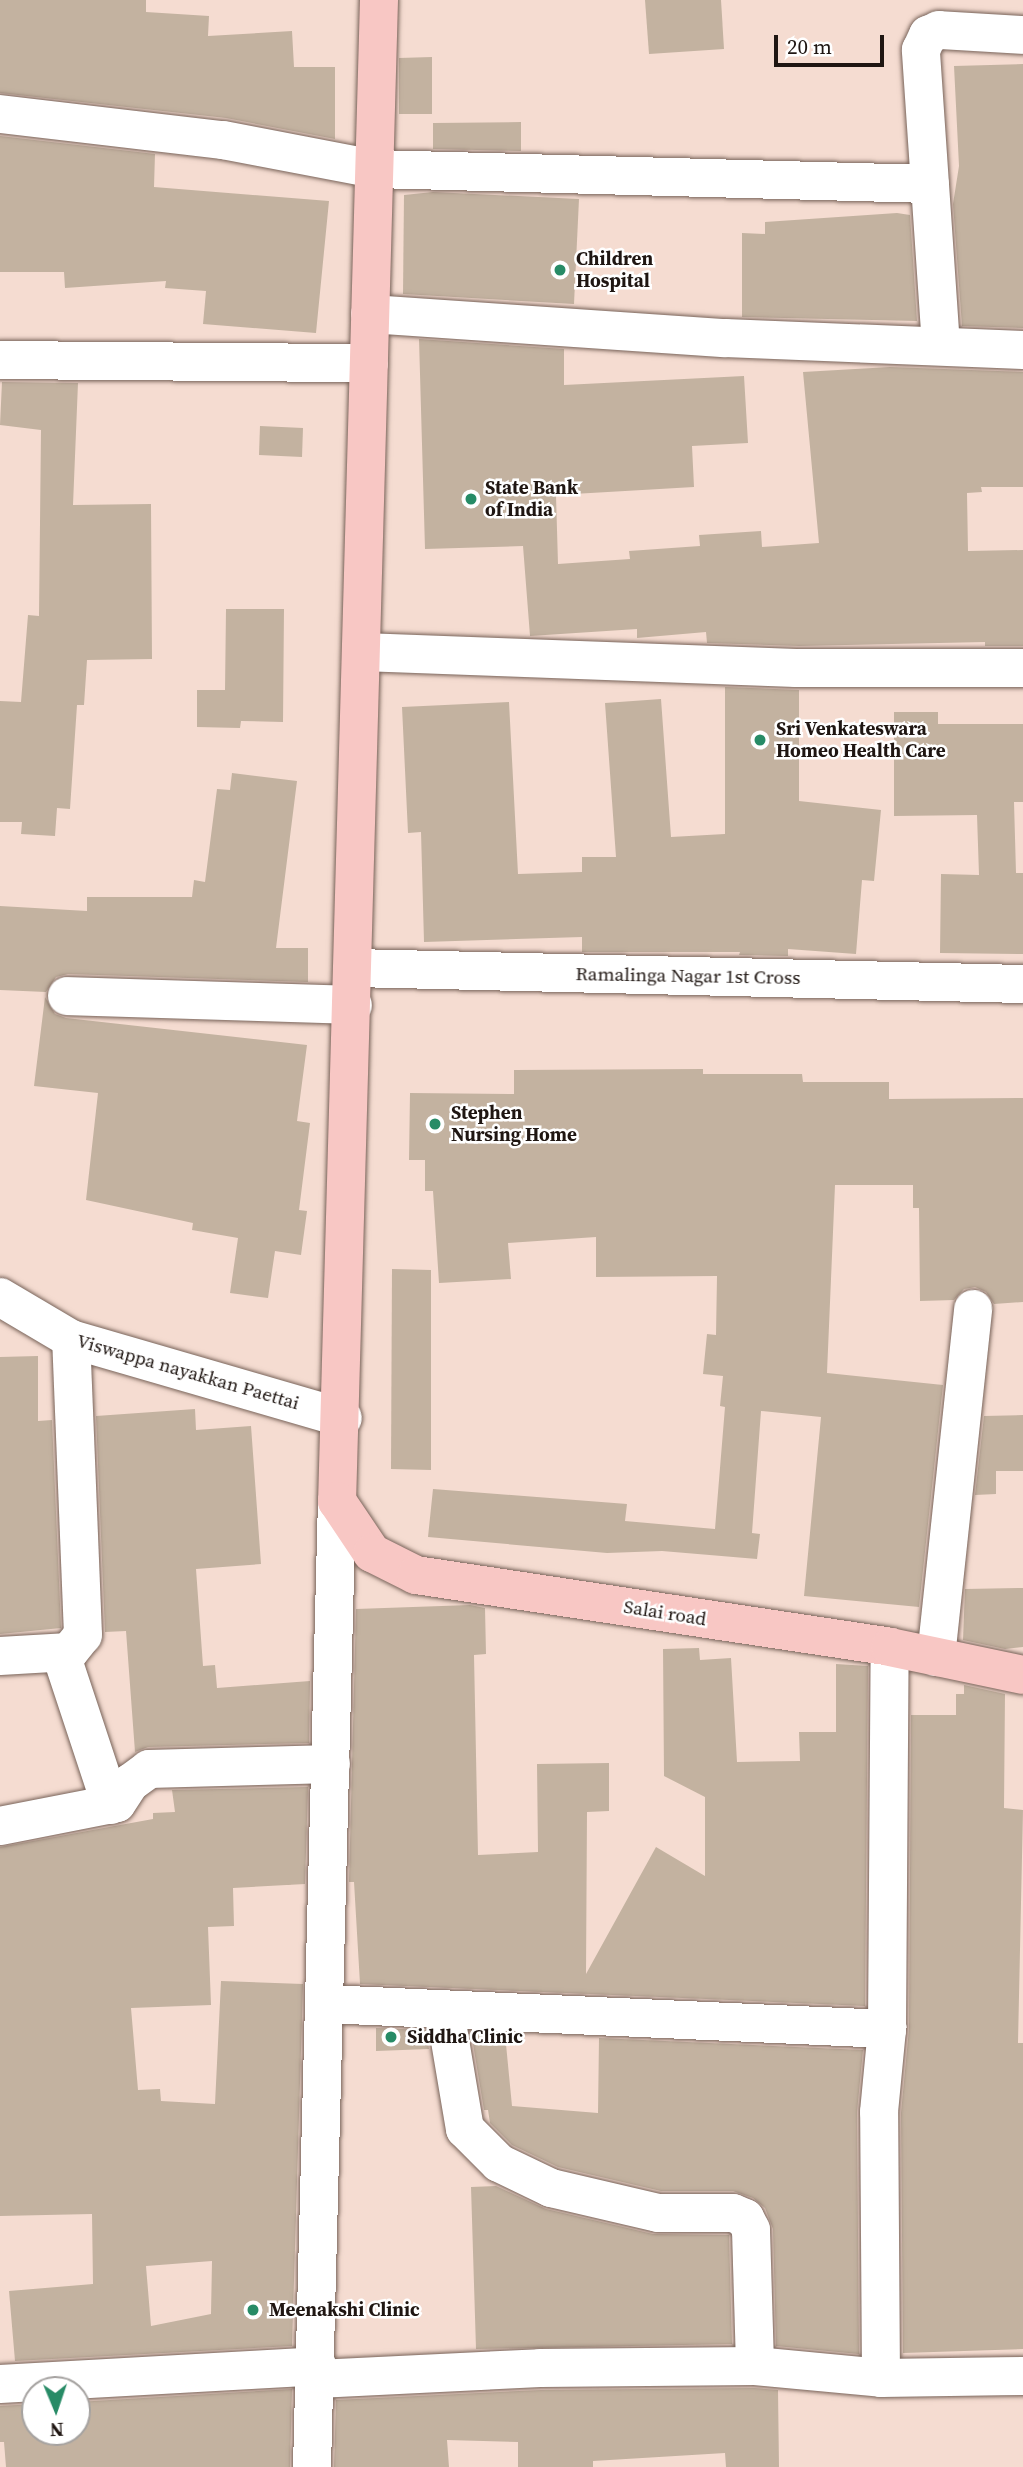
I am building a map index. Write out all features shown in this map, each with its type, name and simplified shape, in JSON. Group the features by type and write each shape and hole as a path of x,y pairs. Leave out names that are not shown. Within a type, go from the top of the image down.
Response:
{"main road":[{"path":"337,1501 343,1418 379,0"},
{"name":"Salai road","path":"337,1501 372,1553 416,1575 890,1647 1023,1675"}],"street":[{"path":"941,346 921,50 928,36 939,30 1023,35"},
{"path":"0,114 223,140 375,169 930,184"},
{"path":"370,314 725,338 1023,350"},
{"path":"0,360 369,363"},
{"path":"362,652 796,668 1023,668"},
{"name":"Ramalinga Nagar 1st Cross","path":"67,996 353,987 1023,984"},
{"name":"Viswappa nayakkan Paettai","path":"0,1297 71,1339 343,1418"},
{"path":"936,1657 973,1309"},
{"path":"0,1656 61,1654 75,1648 83,1635 71,1339"},
{"path":"312,2467 317,2373 337,1501"},
{"path":"881,2378 879,2112 887,2029 890,1647"},
{"path":"61,1654 111,1805"},
{"path":"0,1826 111,1805 149,1769 331,1763"},
{"path":"326,2004 887,2029"},
{"path":"445,2011 465,2129 499,2163 551,2188 658,2213 733,2213 746,2218 751,2230 755,2367"},
{"path":"0,2384 540,2368 755,2367 881,2378 1023,2376"}],"building":[{"path":"0,0 146,0 146,12 209,16 208,36 292,31 294,67 335,67 335,139 226,118 0,93"},
{"path":"645,0 721,0 724,49 649,54"},
{"path":"432,57 432,114 399,114 399,58"},
{"path":"1023,64 1023,328 962,326 953,204 959,166 954,66"},
{"path":"521,122 521,151 433,149 433,123"},
{"path":"0,136 155,154 154,187 329,201 316,333 203,324 206,291 165,288 166,281 65,288 64,272 0,272"},
{"path":"433,192 579,199 574,304 403,294 404,195"},
{"path":"897,213 910,215 917,321 742,317 742,233 765,234 765,222"},
{"path":"419,339 564,349 564,385 744,376 748,443 692,446 694,487 556,495 558,564 630,559 629,551 700,546 699,535 761,531 762,547 819,543 803,372 890,367 1023,372 1023,487 981,487 982,492 967,493 968,551 1023,550 1023,646 985,646 985,642 799,646 707,643 706,632 637,638 637,629 530,636 523,546 425,549"},
{"path":"2,382 78,383 73,505 151,504 152,659 87,660 84,705 77,705 70,809 57,808 55,836 21,834 22,822 0,822 0,701 21,702 28,615 39,616 41,430 0,425"},
{"path":"260,426 303,428 302,457 259,455"},
{"path":"226,609 284,609 283,722 241,721 240,728 197,727 197,690 225,690"},
{"path":"725,687 799,690 799,801 881,810 874,881 862,880 856,954 788,949 788,956 739,955 740,952 582,952 582,937 424,942 421,832 408,833 402,707 509,702 518,874 582,872 582,857 616,857 605,703 661,699 671,837 725,834"},
{"path":"894,712 938,712 938,724 1023,724 1023,802 1014,802 1016,873 1023,873 1023,954 940,953 941,874 979,875 977,815 894,816"},
{"path":"232,773 297,781 276,948 308,948 308,982 68,974 56,977 46,992 0,990 0,906 87,911 87,897 192,897 194,880 205,882 217,789 230,790"},
{"path":"45,997 55,1014 66,1018 307,1045 297,1121 310,1123 299,1210 307,1211 301,1255 275,1251 268,1298 230,1293 238,1238 192,1230 193,1223 86,1200 98,1093 34,1086"},
{"path":"703,1069 703,1074 802,1074 803,1082 889,1082 889,1099 1023,1098 1023,1302 994,1304 986,1292 975,1287 964,1289 954,1300 920,1301 919,1208 913,1208 913,1185 835,1185 827,1373 943,1385 919,1607 804,1596 821,1417 761,1411 752,1533 760,1534 757,1559 662,1551 607,1553 428,1537 433,1489 627,1504 625,1521 715,1529 725,1407 720,1406 723,1376 703,1374 707,1334 716,1335 717,1276 596,1277 596,1237 508,1243 511,1279 439,1283 433,1191 425,1191 425,1160 409,1160 410,1093 514,1094 514,1070"},
{"path":"392,1269 431,1270 431,1470 391,1469"},
{"path":"38,1356 38,1421 52,1420 61,1628 0,1634 0,1357"},
{"path":"195,1409 196,1430 251,1426 261,1564 196,1569 203,1666 215,1665 217,1688 310,1681 309,1743 148,1747 135,1752 126,1631 105,1632 96,1416"},
{"path":"1023,1415 1023,1471 996,1471 996,1494 975,1495 984,1416"},
{"path":"1023,1588 1023,1647 1005,1649 963,1640 965,1589"},
{"path":"470,1605 485,1608 486,1654 474,1655 478,1855 538,1852 537,1764 609,1763 609,1811 587,1812 586,1974 656,1847 705,1876 705,1797 664,1776 663,1649 699,1648 700,1660 731,1658 737,1762 800,1761 799,1732 836,1732 836,1664 868,1666 865,2006 360,1984 354,1882 349,1882 356,1609"},
{"path":"964,1685 1005,1694 1004,1808 1023,1810 1018,2043 1023,2043 1023,2349 903,2353 901,2113 909,2029 911,1715 956,1715 956,1694 964,1694"},
{"path":"308,1787 305,1884 233,1888 234,1926 208,1927 211,2005 131,2008 138,2090 160,2089 161,2101 215,2104 221,1981 303,1984 292,2346 15,2361 9,2291 93,2284 92,2214 0,2216 0,1847 153,1819 153,1813 175,1812 172,1790","holes":["212,2261 211,2314 151,2326 146,2266"]},
{"path":"376,2028 426,2030 429,2049 376,2051"},
{"path":"471,2032 505,2034 512,2106 598,2113 599,2038 863,2050 857,2112 859,2354 776,2346 773,2229 765,2208 753,2198 733,2191 661,2191 558,2167 512,2145 490,2123 488,2110 484,2110"},
{"path":"496,2186 546,2209 653,2234 729,2235 732,2344 476,2349 471,2187"},
{"path":"292,2389 290,2467 6,2467 4,2442 0,2442 0,2406 21,2405 21,2446 91,2446 91,2401"},
{"path":"541,2390 778,2390 779,2467 726,2467 725,2453 593,2461 593,2467 518,2467 518,2442 447,2440 449,2467 334,2467 336,2400"}],"place":[{"name":"Children Hospital","path":"560,270"},
{"name":"State Bank of India","path":"471,499"},
{"name":"Sri Venkateswara Homeo Health Care","path":"760,740"},
{"name":"Stephen Nursing Home","path":"435,1124"},
{"name":"Siddha Clinic","path":"391,2037"},
{"name":"Meenakshi Clinic","path":"253,2310"}]}
